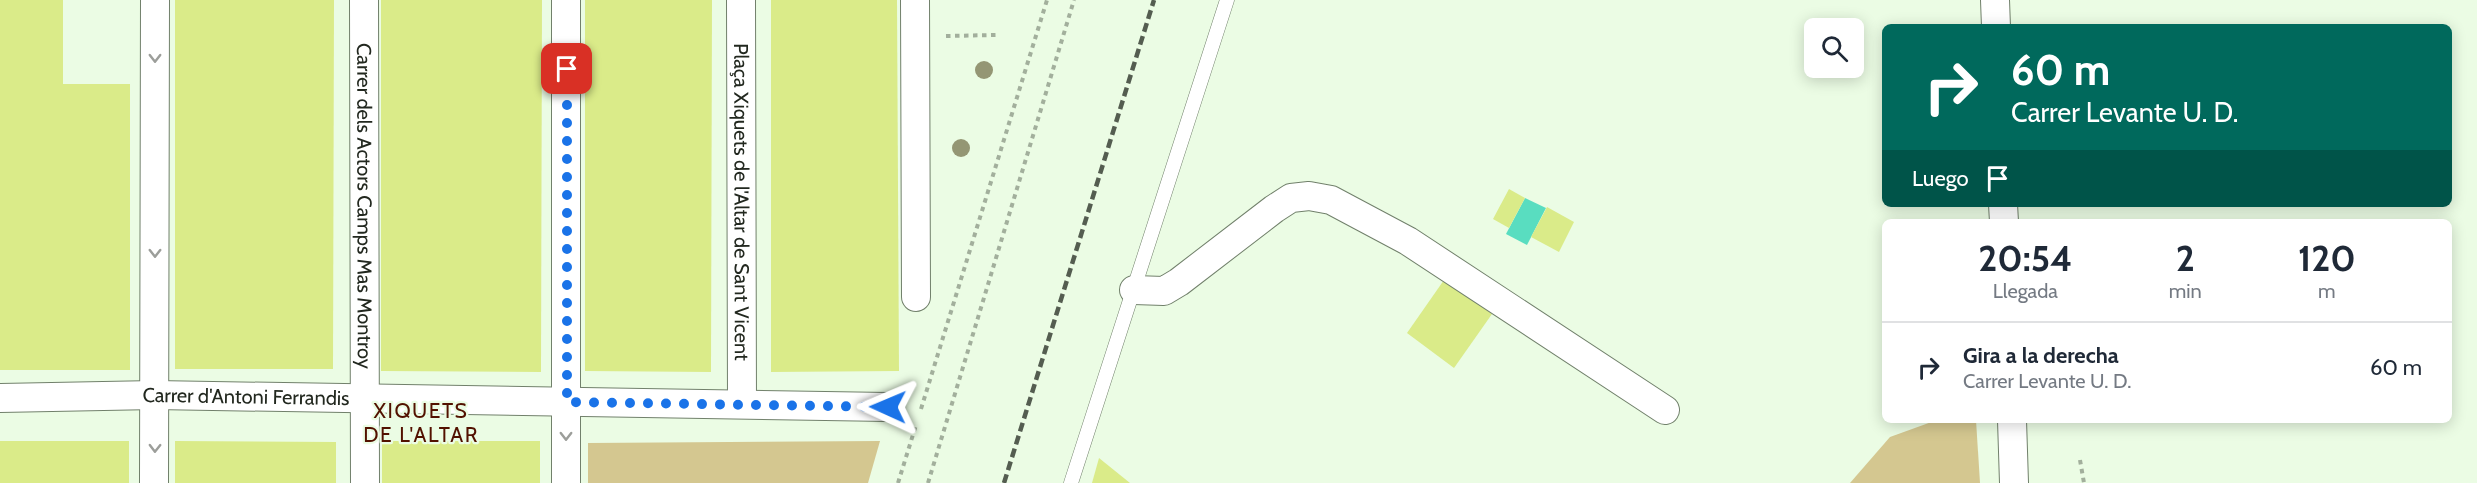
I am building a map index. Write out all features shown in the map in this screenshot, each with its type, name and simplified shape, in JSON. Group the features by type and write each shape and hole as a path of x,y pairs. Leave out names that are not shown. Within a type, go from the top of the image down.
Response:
{"street":[{"path":"154,483 155,0"},
{"name":"Carrer dels Actors Camps Mas Montroy","path":"364,0 365,483"},
{"path":"566,0 566,483"},
{"name":"Plaça Xiquets de l'Altar de Sant Vicent","path":"741,0 742,404"},
{"path":"915,0 916,297"},
{"path":"1995,0 1996,24"},
{"path":"1134,290 1164,291 1291,198 1309,196 1331,200 1407,241 1665,410"},
{"name":"Carrer d'Antoni Ferrandis","path":"0,398 155,395 888,407"},
{"path":"2012,423 2014,483"}],"lane":[{"path":"1071,483 1227,0"}],"path":[{"path":"921,410 1047,0"},
{"path":"927,483 1074,0"},
{"path":"915,36 996,35"},
{"path":"898,483 917,421"},
{"path":"2080,460 2084,483"}],"shaded area":[{"path":"1929,423 1976,423 1980,483 1850,483 1890,437"},
{"path":"880,441 868,483 588,483 588,443"}],"water":[{"path":"1525,198 1546,208 1527,245 1506,234"}],"building":[{"path":"0,0 63,0 63,84 130,84 130,370 0,370"},
{"path":"175,0 334,0 333,369 175,369"},
{"path":"381,0 542,0 541,372 381,371"},
{"path":"585,0 712,0 711,372 585,371"},
{"path":"771,0 897,0 899,371 771,372"},
{"path":"1509,189 1525,198 1509,228 1493,219"},
{"path":"1547,207 1574,222 1559,252 1531,237"},
{"path":"1444,280 1492,314 1454,368 1407,333"},
{"path":"0,441 129,441 129,483 0,483"},
{"path":"175,441 336,442 336,483 175,483"},
{"path":"382,441 540,441 540,483 382,483"},
{"path":"1099,458 1130,483 1092,483"}],"railway":[{"path":"1004,483 1154,0"}],"district":[{"name":"XIQUETS DE L'ALTAR","path":"421,422"}],"route":[{"path":"567,69 567,402 888,407"}]}
